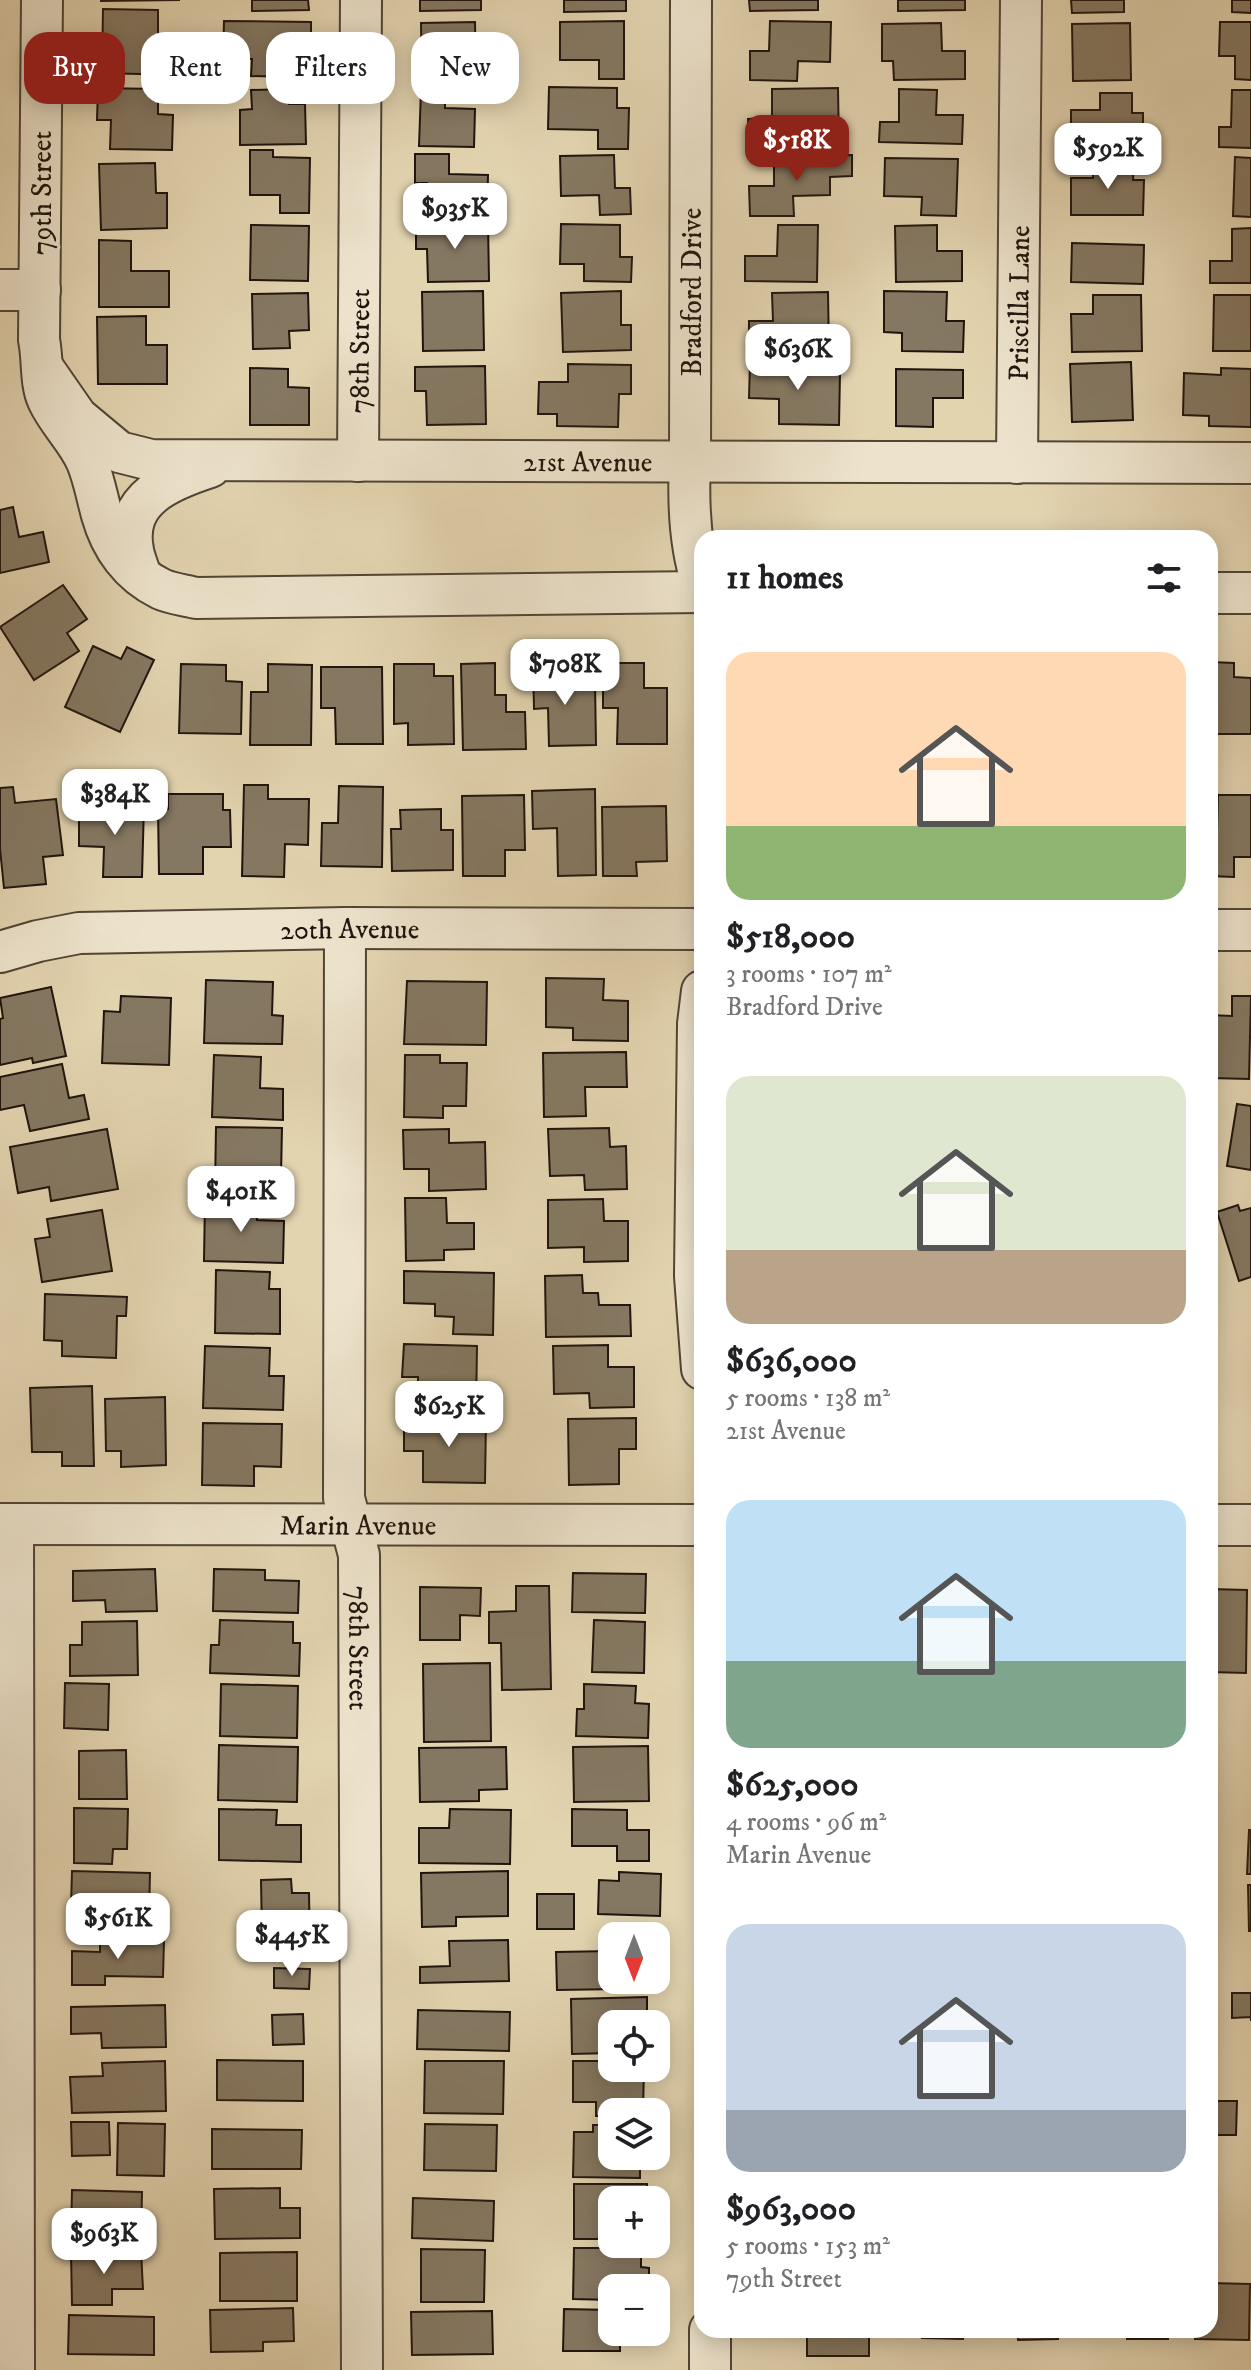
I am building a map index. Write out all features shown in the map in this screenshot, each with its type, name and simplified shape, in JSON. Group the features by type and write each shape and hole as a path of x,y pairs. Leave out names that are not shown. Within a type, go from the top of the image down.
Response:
{"street":[{"name":"79th Street","path":"40,290 42,0"},
{"name":"78th Street","path":"358,461 361,0"},
{"name":"Bradford Drive","path":"691,0 688,496 694,546"},
{"name":"Priscilla Lane","path":"1017,463 1021,0"},
{"path":"0,290 40,290"},
{"name":"21st Avenue","path":"40,290 39,340 43,368 77,417 119,452 151,460 1251,463"},
{"path":"43,368 47,398 86,458 98,492 101,514 117,553 140,575 162,589 196,598 694,592"},
{"path":"140,575 132,547 134,520 144,500 185,475 233,460"},
{"path":"1218,593 1251,593"},
{"name":"78th Street","path":"345,928 344,1498 359,1555 362,2370"},
{"name":"20th Avenue","path":"0,952 79,933 345,928 694,929"},
{"path":"1218,930 1251,930"},
{"path":"6,1524 14,2370"},
{"name":"Marin Avenue","path":"6,1524 694,1525"},
{"path":"1218,1525 1251,1525"},
{"path":"710,2338 710,2370"}],"building":[{"path":"252,0 308,0 309,10 252,11"},
{"path":"420,0 481,0 481,10 420,11"},
{"path":"564,0 626,0 626,11 564,12"},
{"path":"749,0 818,0 818,10 750,11"},
{"path":"898,0 965,0 965,10 898,11"},
{"path":"1071,0 1124,0 1124,12 1072,13"},
{"path":"1232,0 1251,0 1251,13 1232,12"},
{"path":"103,9 158,10 158,32 141,32 141,74 125,74 125,32 103,32"},
{"path":"224,21 311,22 311,32 266,32 266,76 251,76 250,32 224,32"},
{"path":"624,21 624,79 599,79 599,60 560,60 560,22"},
{"path":"770,21 831,22 830,62 798,61 797,81 750,80 750,51 769,51"},
{"path":"475,22 475,32 421,32 421,23"},
{"path":"1220,22 1251,22 1251,80 1235,79 1235,56 1219,56"},
{"path":"941,23 942,51 965,51 965,79 894,80 893,61 882,61 882,24"},
{"path":"1130,23 1131,80 1073,81 1072,24"},
{"path":"549,87 617,88 617,108 629,108 628,149 598,149 598,130 548,129"},
{"path":"125,88 141,89 141,104 158,104 158,114 173,115 172,150 110,149 111,120 97,120 98,104 125,104"},
{"path":"838,88 839,146 749,147 748,119 772,118 772,89"},
{"path":"899,89 937,90 936,115 963,115 962,144 879,142 880,122 899,122"},
{"path":"251,90 266,90 266,104 305,104 306,144 240,145 240,110 252,109"},
{"path":"1232,90 1251,90 1251,148 1219,147 1219,127 1231,127"},
{"path":"1100,93 1132,93 1132,113 1143,113 1143,148 1071,147 1071,110 1100,110"},
{"path":"420,104 475,109 474,147 419,146"},
{"path":"250,150 273,150 273,157 310,158 309,213 280,213 280,195 250,195"},
{"path":"415,154 449,154 449,174 488,175 487,216 427,215 427,183 415,183"},
{"path":"614,155 615,188 630,188 631,214 600,215 599,195 561,196 560,156"},
{"path":"852,155 852,176 830,177 830,195 793,196 794,216 750,216 749,186 774,186 774,157"},
{"path":"1235,157 1251,158 1251,217 1233,216"},
{"path":"885,158 958,159 956,216 921,215 922,197 884,196"},
{"path":"1093,161 1134,161 1133,180 1144,180 1143,215 1071,215 1071,178 1093,178"},
{"path":"155,163 156,193 167,193 167,228 101,230 99,164"},
{"path":"488,223 489,281 428,282 427,249 416,249 416,224"},
{"path":"561,224 620,225 620,257 632,257 631,282 584,281 584,264 560,264"},
{"path":"251,225 309,226 308,281 250,280"},
{"path":"778,225 818,225 817,282 745,281 745,256 777,256"},
{"path":"937,225 937,251 962,251 962,281 896,282 895,226"},
{"path":"1251,228 1251,283 1210,283 1210,261 1232,261 1232,229"},
{"path":"99,240 131,241 131,271 169,271 169,307 99,307"},
{"path":"1072,243 1144,245 1143,284 1071,282"},
{"path":"483,291 484,350 423,351 422,292"},
{"path":"621,291 621,325 631,325 631,350 563,352 561,293"},
{"path":"884,291 947,292 946,321 964,321 963,352 902,351 902,333 884,332"},
{"path":"828,292 829,351 749,352 749,321 773,321 772,293"},
{"path":"308,293 309,330 289,331 290,348 253,349 252,294"},
{"path":"1093,295 1141,295 1142,351 1072,352 1071,314 1093,314"},
{"path":"1214,295 1251,295 1251,351 1213,351"},
{"path":"146,316 146,345 167,345 167,384 98,384 97,317"},
{"path":"1131,362 1133,420 1072,422 1070,364"},
{"path":"750,363 822,364 822,373 840,373 839,425 779,424 779,399 749,398"},
{"path":"568,364 631,365 631,394 619,394 618,427 557,426 557,414 538,414 539,382 568,382"},
{"path":"485,366 486,424 427,425 426,391 415,391 415,367"},
{"path":"250,368 288,369 288,387 309,388 309,425 250,425"},
{"path":"1221,368 1251,369 1251,427 1209,426 1209,416 1183,415 1184,373 1221,375"},
{"path":"896,369 963,370 963,398 933,398 933,427 896,426"},
{"path":"13,507 19,537 43,532 49,562 0,573 0,510"},
{"path":"63,585 87,619 67,633 79,651 34,680 0,627"},
{"path":"93,646 121,659 127,647 154,660 120,732 65,707"},
{"path":"1218,662 1234,663 1234,677 1251,678 1251,734 1218,734"},
{"path":"495,663 495,695 506,695 506,712 525,712 526,749 463,750 461,664"},
{"path":"603,663 644,663 644,688 667,688 667,744 617,744 618,708 603,708"},
{"path":"181,664 226,665 226,681 242,682 241,734 179,733"},
{"path":"268,664 312,665 311,745 250,745 251,692 268,692"},
{"path":"394,664 434,664 434,676 453,676 454,744 408,745 408,723 394,724"},
{"path":"533,664 563,664 563,683 595,683 596,745 549,746 548,708 534,709"},
{"path":"321,667 382,667 383,744 336,744 335,708 321,708"},
{"path":"244,785 268,785 268,799 309,799 308,845 285,844 284,877 242,876"},
{"path":"339,786 383,787 382,867 321,866 322,823 338,823"},
{"path":"13,787 15,803 56,799 63,855 43,857 46,884 4,888 0,849 0,788"},
{"path":"595,789 596,875 558,876 557,828 533,829 532,791"},
{"path":"168,794 223,794 223,810 230,810 231,847 203,847 203,874 159,874 158,809 168,809"},
{"path":"524,795 525,850 505,850 505,876 463,876 462,796"},
{"path":"1218,795 1251,795 1251,857 1234,857 1234,877 1218,876"},
{"path":"79,804 144,805 142,877 103,877 104,847 79,846"},
{"path":"666,806 667,861 636,862 637,876 603,876 602,807"},
{"path":"441,809 441,830 453,830 453,870 392,871 391,829 401,829 400,810"},
{"path":"546,978 604,979 603,1000 628,1001 628,1041 573,1040 573,1028 546,1027"},
{"path":"206,980 273,982 272,1015 283,1016 282,1044 204,1043"},
{"path":"407,981 487,982 486,1045 404,1044"},
{"path":"51,987 66,1056 33,1063 32,1058 0,1065 0,1019 3,1018 0,998"},
{"path":"121,996 171,998 169,1065 102,1063 104,1011 120,1012"},
{"path":"1232,996 1251,996 1249,1079 1218,1078 1218,1015 1232,1016"},
{"path":"626,1052 627,1087 585,1087 586,1116 544,1117 543,1053"},
{"path":"214,1055 261,1057 260,1088 283,1089 283,1120 212,1117"},
{"path":"405,1055 440,1055 440,1063 467,1063 466,1106 443,1106 443,1118 404,1117"},
{"path":"62,1064 69,1098 84,1095 89,1119 30,1131 24,1105 0,1110 0,1077"},
{"path":"1237,1104 1251,1106 1251,1170 1227,1166"},
{"path":"216,1127 282,1128 281,1175 268,1175 267,1190 215,1189"},
{"path":"609,1128 610,1147 626,1146 627,1189 585,1190 584,1175 550,1176 548,1129"},
{"path":"107,1129 118,1189 51,1201 49,1187 18,1193 10,1147"},
{"path":"449,1129 449,1143 485,1142 486,1189 429,1191 429,1169 404,1169 403,1130"},
{"path":"405,1198 446,1198 447,1223 474,1223 474,1249 444,1250 444,1260 406,1261"},
{"path":"205,1199 258,1201 257,1220 284,1221 283,1263 204,1261"},
{"path":"603,1199 604,1221 628,1221 628,1261 584,1262 584,1247 548,1248 548,1200"},
{"path":"1238,1205 1240,1211 1251,1208 1251,1277 1239,1281 1218,1212"},
{"path":"102,1210 112,1271 42,1282 35,1239 50,1237 47,1219"},
{"path":"216,1270 270,1272 269,1289 280,1289 280,1334 215,1333"},
{"path":"404,1271 494,1273 493,1335 453,1334 454,1317 435,1316 435,1304 404,1303"},
{"path":"582,1275 583,1293 598,1293 599,1305 630,1305 631,1336 546,1337 545,1276"},
{"path":"45,1294 127,1297 126,1316 117,1316 116,1358 62,1356 62,1341 44,1340"},
{"path":"404,1344 477,1346 476,1411 418,1410 418,1377 402,1377"},
{"path":"608,1345 608,1367 634,1367 634,1407 590,1408 589,1393 554,1394 553,1346"},
{"path":"205,1346 270,1348 269,1376 284,1376 283,1410 203,1408"},
{"path":"92,1386 94,1466 62,1466 62,1452 32,1452 30,1388"},
{"path":"165,1397 166,1465 121,1467 121,1451 106,1451 105,1399"},
{"path":"636,1418 636,1449 619,1449 619,1484 569,1485 568,1419"},
{"path":"404,1419 486,1420 485,1483 423,1482 423,1451 404,1451"},
{"path":"203,1423 282,1424 281,1467 254,1466 254,1486 202,1485"},
{"path":"155,1569 157,1611 106,1612 105,1600 73,1601 73,1571"},
{"path":"214,1569 265,1570 265,1580 299,1581 298,1613 213,1611"},
{"path":"573,1573 646,1574 645,1613 572,1612"},
{"path":"516,1586 549,1586 551,1689 502,1690 501,1643 489,1643 489,1612 516,1611"},
{"path":"420,1587 481,1588 480,1616 460,1615 460,1640 420,1640"},
{"path":"1218,1589 1247,1590 1246,1673 1218,1672"},
{"path":"220,1620 293,1622 293,1643 300,1643 299,1676 210,1673 211,1645 219,1645"},
{"path":"594,1620 645,1622 644,1673 592,1672"},
{"path":"137,1621 138,1675 70,1676 70,1645 82,1645 82,1622"},
{"path":"490,1663 491,1741 424,1742 423,1664"},
{"path":"65,1683 109,1684 108,1730 64,1728"},
{"path":"221,1684 298,1686 297,1738 220,1736"},
{"path":"584,1684 636,1686 635,1703 649,1704 648,1738 576,1736 577,1709 584,1709"},
{"path":"219,1745 298,1747 297,1802 218,1800"},
{"path":"648,1746 649,1801 574,1802 573,1747"},
{"path":"506,1747 507,1789 479,1790 479,1801 420,1802 419,1748"},
{"path":"126,1750 127,1799 79,1799 79,1751"},
{"path":"74,1808 128,1809 127,1849 113,1849 112,1864 74,1863"},
{"path":"219,1809 277,1810 276,1825 301,1825 301,1862 219,1860"},
{"path":"450,1809 511,1810 510,1864 419,1863 419,1828 449,1828"},
{"path":"572,1809 627,1810 627,1830 649,1830 649,1861 617,1861 617,1846 572,1846"},
{"path":"1249,1830 1251,1874 1247,1874"},
{"path":"72,1871 150,1873 149,1916 97,1915 97,1906 71,1906"},
{"path":"508,1871 508,1916 456,1917 456,1926 422,1927 421,1873"},
{"path":"619,1872 661,1874 660,1916 598,1914 599,1880 619,1881"},
{"path":"291,1879 292,1893 309,1893 310,1951 280,1952 280,1936 262,1936 261,1880"},
{"path":"1248,1885 1251,1885 1251,1931 1249,1931"},
{"path":"537,1894 574,1894 574,1929 537,1929"},
{"path":"100,1939 164,1940 163,1977 105,1976 105,1985 72,1985 72,1951 100,1952"},
{"path":"508,1940 509,1981 420,1983 420,1967 450,1966 449,1941"},
{"path":"598,1951 598,1989 557,1990 556,1952"},
{"path":"274,1968 310,1969 309,1989 274,1988"},
{"path":"1232,1993 1251,1993 1251,2017 1232,2018"},
{"path":"647,1997 647,2010 598,2010 598,2053 572,2054 571,1999"},
{"path":"165,2005 166,2047 102,2048 101,2033 71,2034 71,2007"},
{"path":"418,2010 510,2012 509,2051 417,2049"},
{"path":"303,2014 304,2044 273,2045 272,2015"},
{"path":"217,2060 303,2061 303,2101 217,2100"},
{"path":"165,2061 166,2111 72,2113 70,2077 103,2076 102,2063"},
{"path":"425,2061 504,2061 503,2114 424,2113"},
{"path":"573,2061 598,2061 598,2082 644,2082 643,2098 598,2098 598,2116 596,2102 573,2102"},
{"path":"1218,2101 1237,2101 1236,2135 1218,2135"},
{"path":"71,2122 109,2122 110,2155 72,2156"},
{"path":"118,2123 165,2124 164,2176 117,2175"},
{"path":"425,2124 497,2125 496,2171 424,2170"},
{"path":"593,2125 598,2125 598,2170 640,2170 640,2178 573,2177 574,2132 593,2132"},
{"path":"212,2129 302,2130 301,2169 212,2169"},
{"path":"574,2184 647,2184 598,2186 598,2239 574,2239"},
{"path":"280,2188 280,2208 300,2208 300,2238 215,2239 214,2189"},
{"path":"72,2190 142,2192 141,2237 71,2235"},
{"path":"413,2198 494,2201 493,2241 412,2238"},
{"path":"574,2248 598,2248 598,2258 641,2258 641,2267 649,2268 649,2274 598,2274 598,2300 573,2299"},
{"path":"421,2249 485,2250 484,2302 421,2302"},
{"path":"141,2251 143,2289 112,2289 112,2305 72,2305 71,2253"},
{"path":"297,2252 297,2301 220,2301 220,2253"},
{"path":"1218,2283 1250,2284 1249,2340 1195,2339 1218,2338"},
{"path":"293,2308 294,2341 263,2342 263,2351 211,2352 210,2310"},
{"path":"564,2309 598,2310 598,2346 620,2346 620,2351 563,2351"},
{"path":"492,2311 493,2354 412,2355 411,2312"},
{"path":"69,2315 154,2317 154,2355 68,2354"},
{"path":"807,2338 869,2338 869,2356 807,2356"},
{"path":"1018,2338 1058,2338 1058,2339"},
{"path":"1127,2338 1168,2338 1168,2339"}]}
